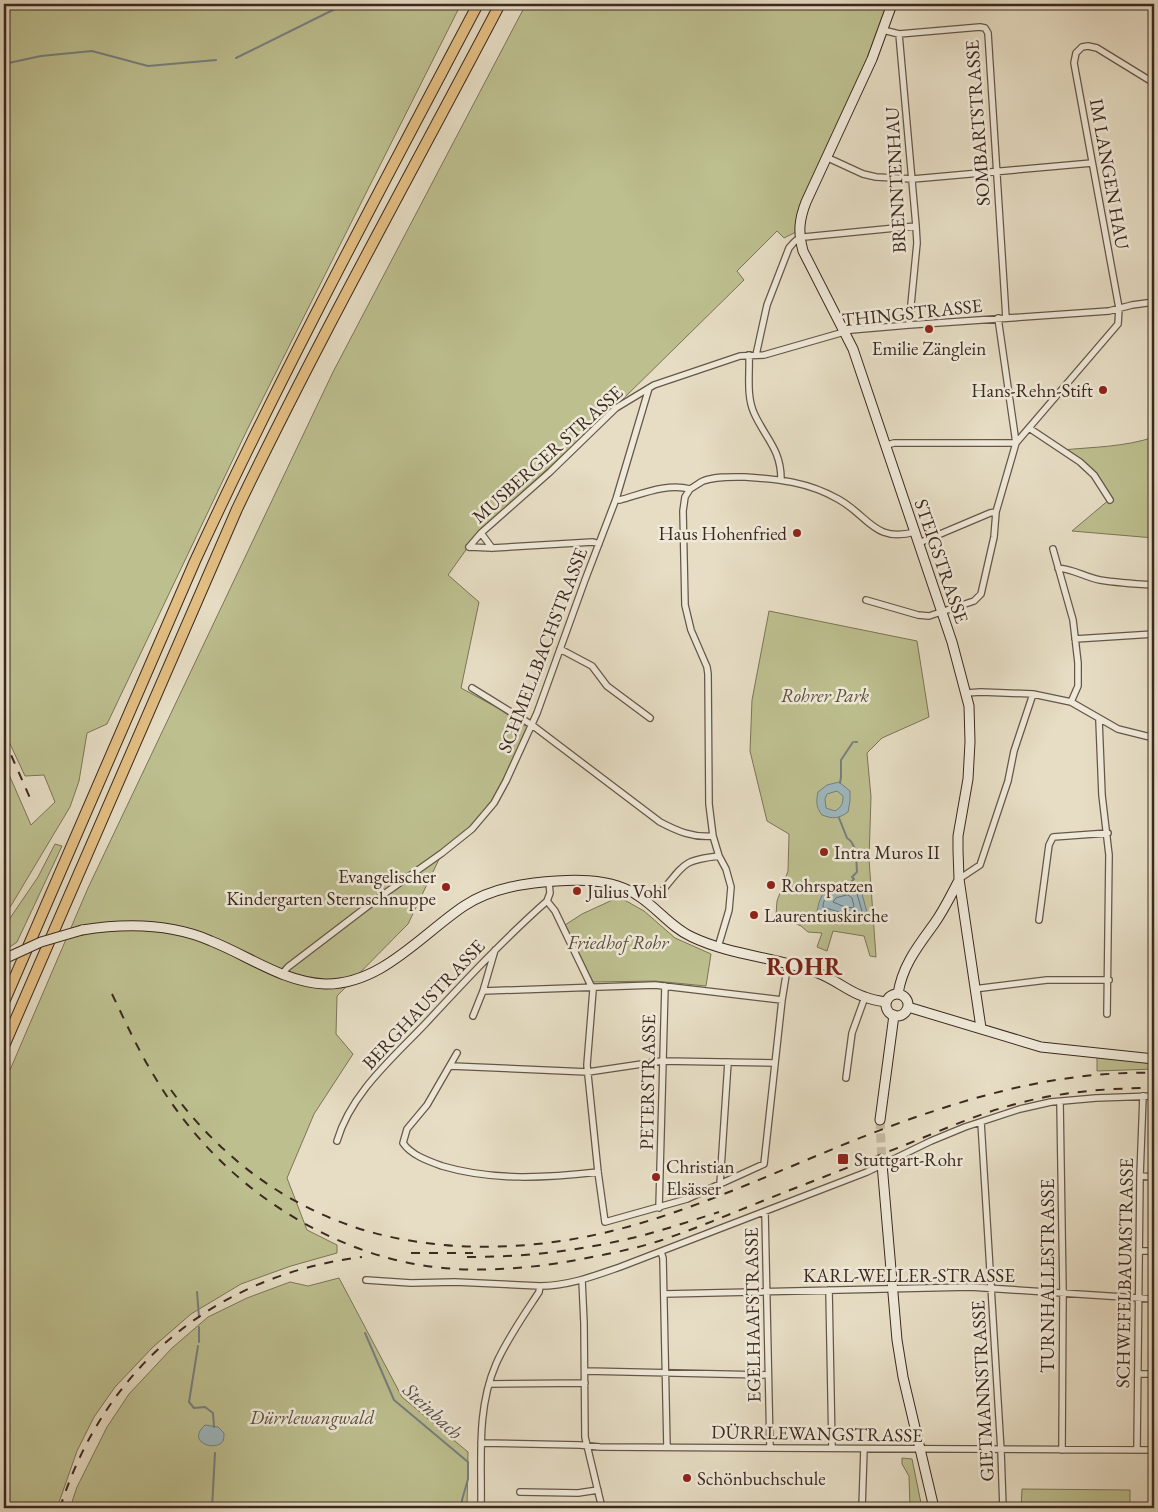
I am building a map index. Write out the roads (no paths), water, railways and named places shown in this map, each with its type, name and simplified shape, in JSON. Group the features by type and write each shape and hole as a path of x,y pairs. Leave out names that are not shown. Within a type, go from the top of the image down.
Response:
{"highway":[{"path":"4,1002 195,561 230,487 284,378 478,4"},
{"path":"4,1046 245,493 326,333 500,4"}],"street":[{"path":"799,238 801,214 853,102 892,4"},
{"name":"SOMBARTSTRASSE","path":"883,30 899,34 980,27 985,28 988,33 1006,318"},
{"name":"BRENNTENHAU","path":"899,34 913,179 917,243 908,324"},
{"name":"IM LANGEN HAU","path":"1119,308 1074,63 1076,53 1082,47 1097,48 1154,82"},
{"path":"826,157 863,174 876,177 913,179 1092,163"},
{"path":"756,355 767,305 789,248 799,238 916,226"},
{"name":"STEIGSTRASSE","path":"799,238 803,250 853,350 942,612 966,693 971,721 968,779 958,836 959,879 981,1028"},
{"name":"THINGSTRASSE","path":"649,388 740,356 764,355 851,330 908,324 1109,311 1154,302"},
{"path":"887,446 894,443 1016,443 1110,335 1118,324 1119,308"},
{"path":"866,600 918,615 929,616 974,601 981,594 994,538 996,512 1016,443 998,318"},
{"path":"749,355 751,403 754,412 777,452 780,460 781,479"},
{"name":"SCHMELLBACHSTRASSE","path":"282,975 288,967 472,828 494,803 532,725 616,499 649,388"},
{"name":"MUSBERGER STRASSE","path":"492,548 469,547 481,533 550,472 616,408 649,388"},
{"path":"1029,428 1080,462 1094,475 1110,500"},
{"path":"718,946 729,910 730,887 726,869 719,856 713,836 709,804 707,667 691,630 685,605 683,511 685,497 690,489 704,481 718,478 781,479 794,482 837,499 877,530 886,534 915,532"},
{"path":"616,499 620,500 669,487 680,486 690,489"},
{"path":"919,543 996,512"},
{"path":"481,533 492,548 593,542 599,544"},
{"path":"1053,549 1073,620 1078,663 1078,686 1071,702"},
{"path":"1058,568 1070,569 1098,579 1154,585"},
{"path":"1075,640 1154,634"},
{"path":"560,649 592,666 612,691 650,718"},
{"path":"472,688 532,725 660,822 691,835 713,836"},
{"path":"966,693 1033,694 1071,702 1099,720 1118,729 1154,738"},
{"path":"898,994 900,982 910,958 949,898 959,879 980,865 1008,781 1014,751 1033,694"},
{"path":"1099,720 1102,795 1108,833 1109,855 1109,980 1107,1014"},
{"path":"1039,920 1049,845 1053,837 1108,833"},
{"path":"663,890 680,868 690,861 703,857 719,856"},
{"path":"4,959 41,942 82,930 131,925 158,926 181,930 211,940 282,975 297,980 323,984 354,980 384,965 480,897 507,887 549,882 596,881 613,884 639,896 689,936 718,946 788,963 829,977 865,997 882,1001 898,994 906,998 908,1007 903,1014 894,1015 882,1001"},
{"path":"549,882 550,893 547,900 555,912 593,990 587,1065 605,1222 687,1199 764,1164 782,1000 788,963"},
{"path":"949,898 963,900"},
{"name":"BERGHAUSTRASSE","path":"337,1141 342,1124 363,1090 496,948 547,900"},
{"path":"473,1016 496,948"},
{"path":"974,989 1047,980 1109,980"},
{"path":"483,991 665,986 782,1000"},
{"name":"PETERSTRASSE","path":"660,1208 665,986"},
{"path":"846,1078 852,1033 865,997"},
{"path":"908,1007 1041,1047 1154,1059"},
{"path":"880,1120 894,1015"},
{"path":"457,1053 427,1105 407,1129 403,1143 407,1149 431,1162 481,1174 514,1177 551,1177 598,1172"},
{"path":"450,1066 588,1072 662,1061 775,1063"},
{"path":"720,1184 728,1062"},
{"name":"SCHWEFELBAUMSTRASSE","path":"1137,1450 1140,1176 1143,1096"},
{"path":"366,1280 411,1283 455,1282 550,1286 582,1280 765,1212 867,1172 931,1141 1020,1109 1051,1102 1154,1096"},
{"name":"TURNHALLESTRASSE","path":"1060,1102 1063,1292 1062,1450"},
{"name":"GIETMANNSTRASSE","path":"981,1122 1003,1508"},
{"path":"882,1164 897,1340 934,1508"},
{"path":"1140,1176 1154,1177"},
{"name":"EGELHAAFSTRASSE","path":"765,1212 770,1448"},
{"path":"1139,1251 1154,1251"},
{"path":"660,1252 663,1258 667,1447"},
{"path":"582,1280 585,1437 602,1508"},
{"path":"481,1508 481,1420 489,1384 496,1362 539,1292 540,1286"},
{"name":"KARL-WELLER-STRASSE","path":"664,1294 991,1287 1154,1299"},
{"path":"829,1290 832,1448"},
{"path":"585,1371 768,1375"},
{"path":"1138,1374 1154,1374"},
{"path":"489,1384 585,1383"},
{"name":"DÜRRLEWANGSTRASSE","path":"480,1443 1001,1451 1154,1450"},
{"path":"862,1508 864,1449"},
{"path":"520,1492 578,1493 598,1490"}],"water":[{"path":"839,782 850,791 848,812 835,818 822,815 818,807 817,796 818,792 827,785","holes":["837,791 843,796 842,805 835,811 826,808 825,799 827,794"]},
{"path":"850,883 861,890 868,916 865,916 864,922 817,912 821,898 827,890"},
{"path":"205,1425 218,1427 224,1433 223,1441 220,1444 209,1446 200,1441 200,1431"}],"waterway":[{"path":"236,58 345,4"},
{"path":"4,64 41,56 92,51 148,66 216,60"},
{"path":"840,783 841,760 853,742"},
{"path":"839,818 856,854 857,872 852,877 854,879 850,883"},
{"name":"Steinbach","path":"197,1292 199,1317"},
{"name":"Steinbach","path":"199,1327 199,1342"},
{"name":"Steinbach","path":"365,1333 394,1400 468,1462 468,1479 462,1500 462,1508"},
{"name":"Steinbach","path":"198,1346 189,1402 194,1408 205,1407 213,1413 214,1427"},
{"name":"Steinbach","path":"212,1508 215,1453"}],"tunnel":[{"path":"880,1120 882,1164"}],"railway":[{"path":"4,739 30,798"},
{"path":"112,994 156,1079 191,1128 232,1172 279,1208 331,1237 388,1258 443,1268 471,1270 529,1267 560,1263 635,1248 695,1228 998,1109 1064,1094 1100,1090 1154,1088"},
{"path":"171,1090 190,1114 233,1158 282,1194 337,1221 367,1231 402,1239 473,1247 509,1246 581,1238 651,1220 722,1195 898,1123 961,1102 1015,1088 1070,1078 1126,1073 1154,1073"},
{"path":"467,1257 526,1255 584,1248 647,1234 719,1212"},
{"path":"411,1253 473,1253"},
{"path":"60,1508 80,1458 105,1412 136,1372 172,1337 213,1307 259,1284 309,1267 362,1257"}],"place":[{"name":"Emilie Zänglein","path":"929,329"},
{"name":"Hans-Rehn-Stift","path":"1103,390"},
{"name":"Haus Hohenfried","path":"797,533"},
{"name":"Intra Muros II","path":"824,852"},
{"name":"Rohrspatzen","path":"771,885"},
{"name":"Evangelischer Kindergarten Sternschnuppe","path":"446,887"},
{"name":"Julius Vohl","path":"577,891"},
{"name":"Laurentiuskirche","path":"754,915"},
{"name":"Stuttgart-Rohr","path":"843,1159"},
{"name":"Christian Elsässer","path":"656,1177"},
{"name":"Schönbuchschule","path":"687,1478"}],"district":[{"name":"ROHR","path":"805,967"}],"park label":[{"name":"Rohrer Park","path":"825,695"},
{"name":"Friedhof Rohr","path":"618,942"},
{"name":"Dürrlewangwald","path":"312,1417"}]}
